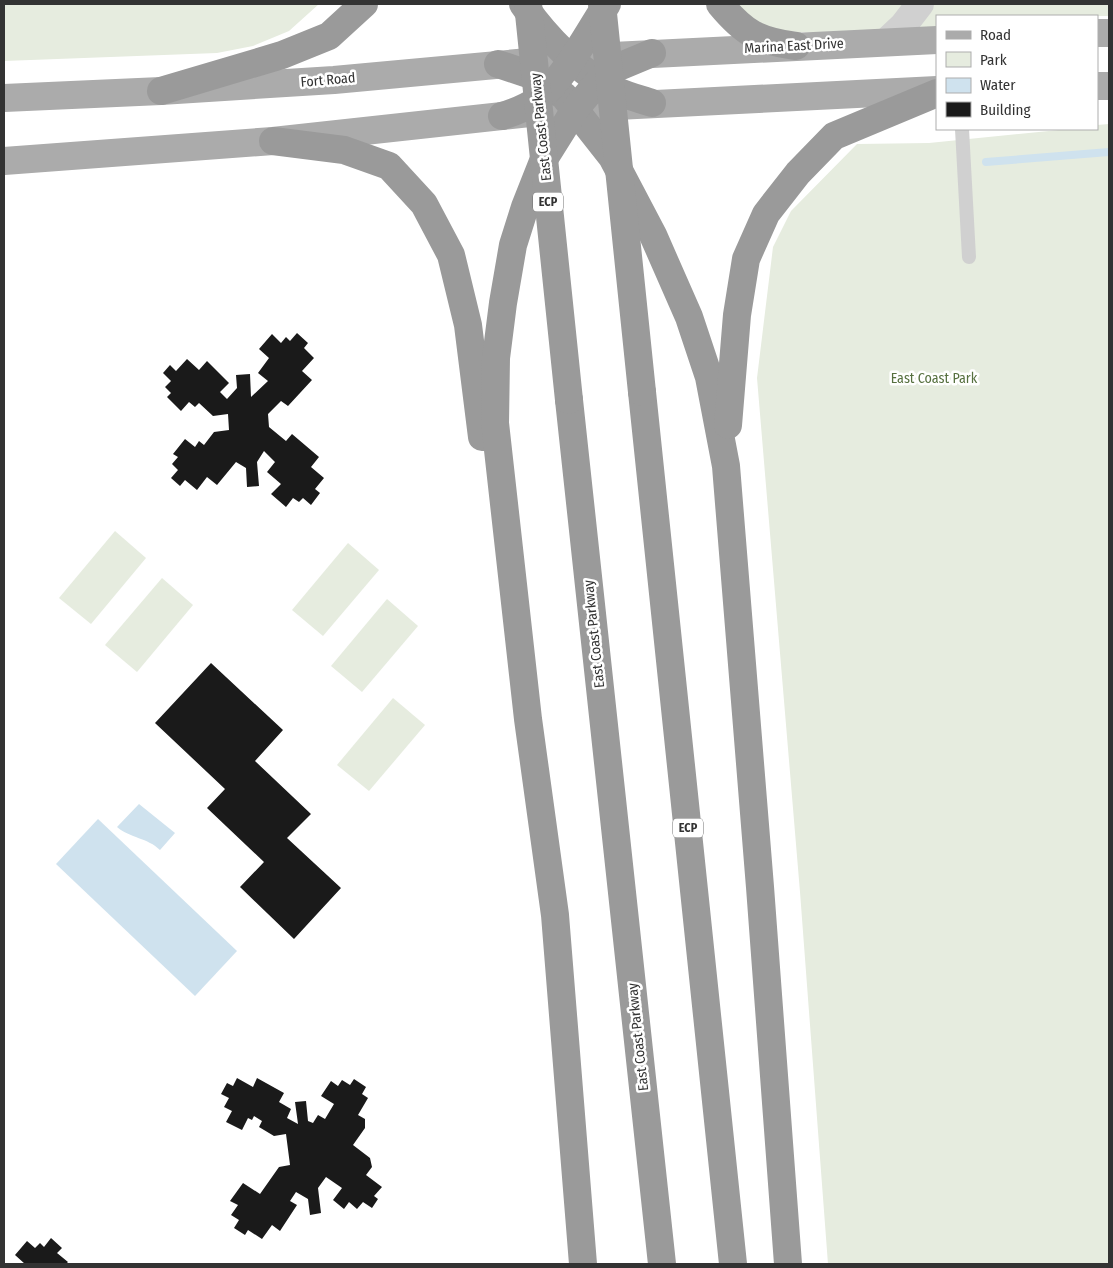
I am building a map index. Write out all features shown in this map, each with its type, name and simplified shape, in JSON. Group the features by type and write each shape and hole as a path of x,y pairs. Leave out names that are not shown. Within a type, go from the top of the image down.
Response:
{"highway":[{"path":"160,91 282,56 329,36 364,4"},
{"path":"523,4 535,22 598,81 615,90 652,103"},
{"name":"East Coast Parkway","path":"528,4 662,1264"},
{"name":"ECP","path":"602,4 733,1264"},
{"path":"502,116 521,110 537,100 551,86 572,58 606,4"},
{"path":"720,4 746,31 756,38 796,46"},
{"path":"584,1264 555,915 528,719 510,543 495,423 496,358 513,245 525,207 544,159 576,108 598,81 616,68 652,53"},
{"path":"498,64 534,76 551,86 576,108 612,157 653,235 689,318 709,377 726,466 788,1264"},
{"path":"726,466 739,306 746,259 766,214 798,173 834,136 936,91"},
{"path":"273,140 344,150 389,166 424,204 451,255 468,325 479,426 510,543"}],"main road":[{"name":"Marina East Drive","path":"652,53 936,40"},
{"name":"Fort Road","path":"4,98 160,91 334,80 498,64 652,53"},
{"path":"4,161 273,140 576,108 936,91"}],"street":[{"path":"886,42 903,26 920,4"}],"lane":[{"path":"962,130 969,257"}],"green space":[{"path":"4,4 319,4 289,31 253,46 217,53 4,61"},
{"path":"737,4 1109,4 1109,16 936,15 936,28 844,33 793,32 756,23"},
{"name":"East Coast Park","path":"1109,124 1109,1264 828,1264 800,892 757,378 773,247 791,211 857,144 929,143 1059,130 1098,130 1098,125"},
{"path":"115,531 146,558 91,624 59,598"},
{"path":"348,543 379,570 323,636 292,610"},
{"path":"162,578 193,605 137,672 105,645"},
{"path":"387,599 418,626 362,692 331,666"},
{"path":"393,698 425,725 369,791 337,765"}],"water":[{"path":"139,804 175,833 160,850 117,827"},
{"path":"98,819 237,951 195,996 56,864"}],"building":[{"path":"297,333 308,343 304,348 314,358 302,371 312,380 288,406 281,401 268,414 269,427 286,441 292,434 319,457 311,467 324,478 315,489 320,493 311,505 303,498 299,502 293,498 286,507 271,494 281,484 267,472 275,462 264,451 257,462 259,486 247,487 246,468 236,462 217,485 207,477 197,490 185,480 180,486 171,478 178,470 172,464 178,457 173,454 185,439 195,447 199,441 204,445 214,432 229,430 228,414 213,416 199,403 195,407 189,402 181,411 167,397 171,393 165,387 171,381 163,373 170,365 176,371 187,359 199,370 207,361 229,383 220,392 227,399 237,388 236,375 250,374 251,397 268,381 258,373 269,358 259,349 272,334 281,343 286,337 290,341"},
{"path":"211,663 283,730 255,761 311,814 287,838 341,888 294,939 240,887 264,862 207,808 225,789 155,723"},
{"path":"237,1078 253,1087 257,1078 284,1093 279,1102 291,1109 287,1118 298,1124 295,1102 306,1101 308,1121 313,1123 318,1115 325,1119 334,1104 321,1096 331,1081 338,1086 342,1080 350,1085 354,1079 366,1087 362,1094 368,1098 358,1115 365,1119 365,1128 353,1145 370,1158 372,1167 366,1175 382,1187 374,1196 378,1199 372,1208 363,1202 357,1209 349,1202 344,1209 333,1200 342,1188 326,1177 318,1188 321,1213 310,1215 308,1199 296,1192 290,1201 297,1205 280,1231 272,1225 262,1239 248,1230 245,1235 234,1228 239,1220 231,1215 238,1205 230,1201 243,1183 260,1194 279,1167 290,1165 286,1134 274,1136 259,1127 262,1121 254,1116 252,1120 248,1118 242,1130 226,1122 232,1111 224,1107 229,1098 221,1094 227,1083 233,1086"},
{"path":"51,1238 62,1248 57,1253 68,1262 66,1264 25,1264 15,1255 27,1241 35,1248 40,1243 44,1247"}],"waterway":[{"path":"986,162 1109,152"}]}
